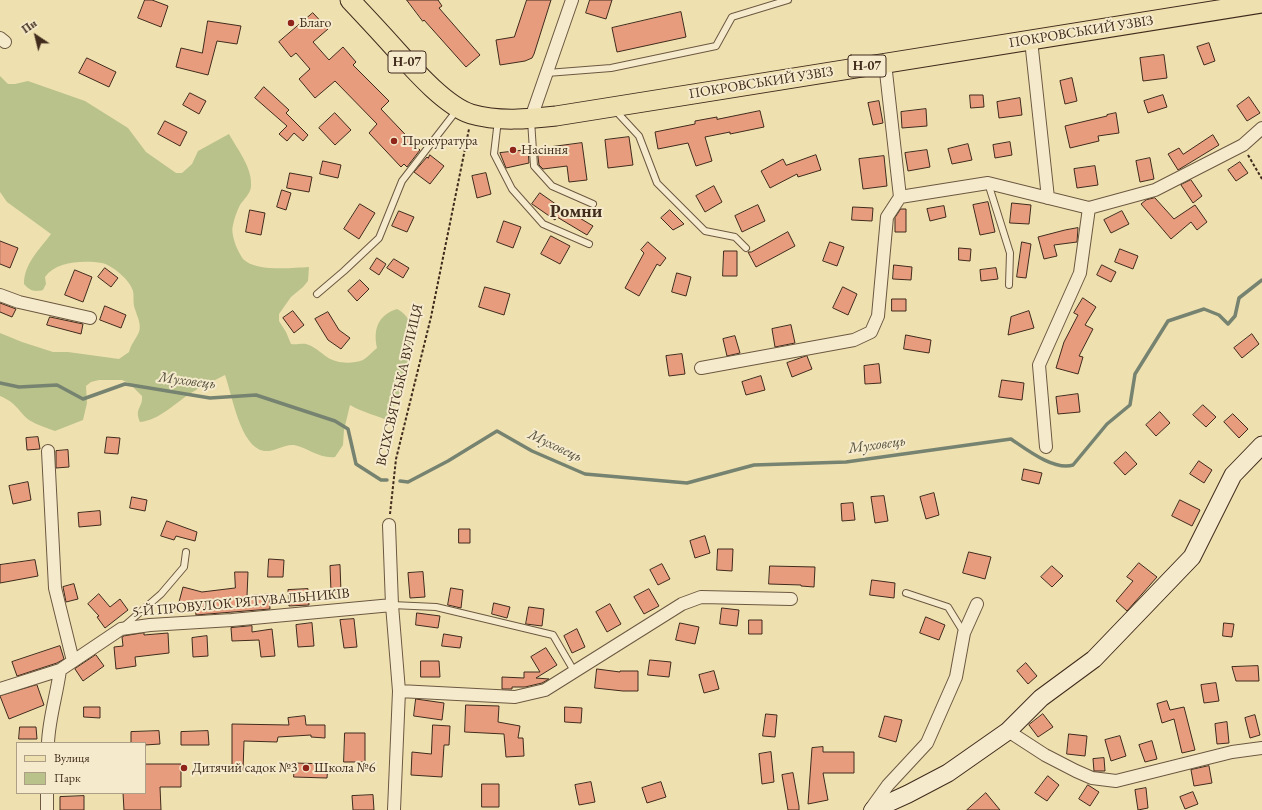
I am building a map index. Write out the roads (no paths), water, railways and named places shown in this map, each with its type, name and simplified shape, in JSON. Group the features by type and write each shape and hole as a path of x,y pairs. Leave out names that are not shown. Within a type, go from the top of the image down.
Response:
{"main road":[{"name":"Н-07","path":"350,0 423,79 465,111"},
{"name":"ПОКРОВСЬКИЙ УЗВІЗ","path":"465,111 499,118 556,116 1262,3"},
{"path":"871,810 908,794 948,773 1008,731 1041,698 1094,659 1192,557 1233,475 1262,445"}],"street":[{"path":"531,118 572,0"},
{"path":"1031,40 1048,198"},
{"path":"701,368 854,340 871,332 878,316 887,217 900,197 885,63"},
{"path":"900,197 988,183 1089,208 1155,190 1242,145 1262,128"},
{"path":"1046,447 1039,365 1080,273 1089,208"},
{"path":"0,295 18,302 90,318"},
{"path":"48,451 55,588 73,661"},
{"path":"389,525 392,605 399,691 394,810"},
{"path":"399,691 515,697 545,690 682,604 701,597 791,599"},
{"path":"871,810 888,785 927,743 956,677 964,633 977,604"},
{"name":"5-Й ПРОВУЛОК РЯТУВАЛЬНИКІВ","path":"0,689 60,670 121,629 150,625 232,620 392,605"},
{"path":"48,742 49,725 60,670"},
{"path":"1008,731 1045,755 1076,771 1092,778 1116,781 1232,752 1262,748"},
{"path":"47,810 48,794"}],"lane":[{"path":"547,73 611,68 716,46 732,17 788,0"},
{"path":"612,107 639,136 657,182 705,231 735,236 746,248"},
{"path":"317,294 379,238 402,181 465,111"},
{"path":"499,118 494,154 512,189 543,224 589,244"},
{"path":"531,118 534,166 552,186 593,204"},
{"path":"988,183 1010,253 1009,285"},
{"path":"121,629 161,594 184,567 186,552"},
{"path":"906,593 948,607 964,633"},
{"path":"392,605 436,607 553,635 574,671"}],"waterway":[{"name":"Муховець","path":"400,481 408,482 448,461 497,431 532,451 585,474 687,483 754,465 846,462 1011,439 1040,458 1049,462 1057,465 1073,465 1107,424 1130,405 1135,374 1168,321 1204,309 1219,315 1228,324 1235,316 1239,298 1262,280"},
{"name":"Муховець","path":"0,383 19,387 57,385 83,399 125,384 210,398 256,395 335,421 348,429 356,464 381,480 387,480"}],"place":[{"name":"Благо","path":"291,23"},
{"name":"Прокуратура","path":"394,141"},
{"name":"Насіння","path":"513,150"},
{"name":"Дитячий садок №3","path":"184,768"},
{"name":"Школа №6","path":"306,768"}],"district":[{"name":"Ромни","path":"576,212"}]}
